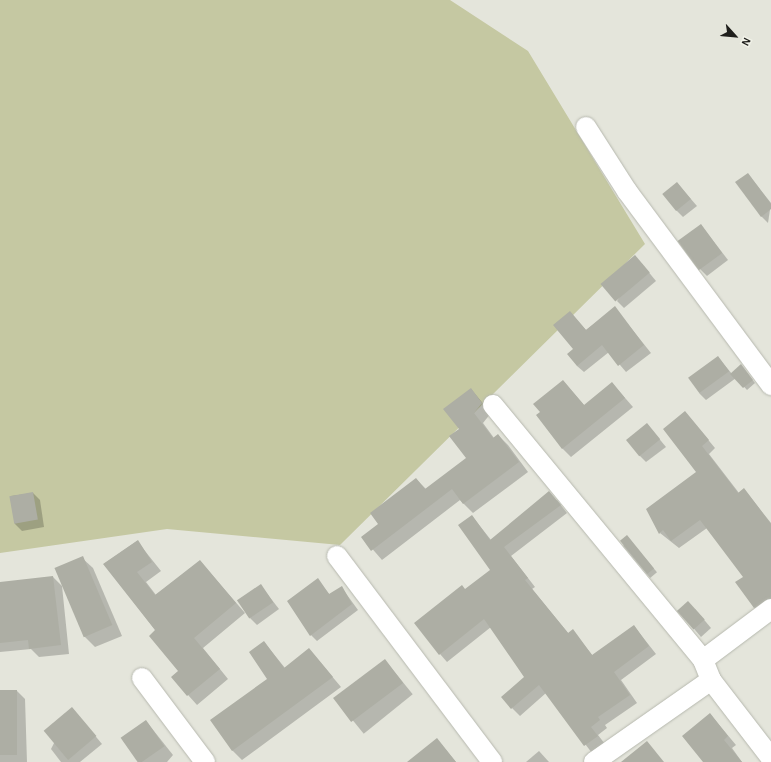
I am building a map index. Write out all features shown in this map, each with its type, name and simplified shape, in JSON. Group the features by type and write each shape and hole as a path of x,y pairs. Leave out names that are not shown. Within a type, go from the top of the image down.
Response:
{"street":[{"path":"586,127 628,191 771,384"},
{"path":"493,405 703,660 711,680 771,758"},
{"path":"337,556 492,762"},
{"path":"703,660 771,609"},
{"path":"142,678 205,762"},
{"path":"594,762 711,680"}],"green space":[{"path":"0,0 450,0 528,51 645,244 340,545 167,529 0,553"}],"building":[{"path":"748,173 771,204 771,209 761,217 735,182"},
{"path":"677,182 691,199 676,211 662,194"},
{"path":"701,224 722,253 699,270 678,241"},
{"path":"635,255 650,273 615,302 601,284"},
{"path":"615,306 644,345 618,366 602,345 577,366 567,354 573,349 553,325 570,311 586,330"},
{"path":"718,356 729,371 699,393 688,378"},
{"path":"741,364 753,380 743,388 730,374"},
{"path":"563,380 584,405 612,382 625,398 562,449 536,415 540,412 533,404"},
{"path":"471,388 482,403 474,413 493,438 498,434 519,462 463,504 452,489 371,551 361,537 378,524 370,513 416,478 425,489 466,458 449,436 459,429 443,409"},
{"path":"685,411 709,440 702,446 738,493 744,488 771,524 771,598 754,608 735,582 743,577 700,520 671,541 663,530 659,534 646,509 696,472 663,429"},
{"path":"647,423 660,439 639,456 626,440"},
{"path":"549,491 561,505 504,547 528,578 525,580 568,633 573,629 592,655 634,625 649,646 614,672 630,695 598,717 600,720 591,727 598,736 584,746 539,685 511,709 501,697 524,677 484,619 439,655 414,623 462,585 465,589 490,570 458,525 472,515 490,540"},
{"path":"33,492 38,520 14,524 9,496"},
{"path":"627,535 654,568 647,574 620,541"},
{"path":"138,540 152,562 137,572 155,595 200,560 236,603 194,638 220,669 187,696 171,677 178,671 149,636 155,630 103,564"},
{"path":"83,556 112,625 84,637 54,568"},
{"path":"53,576 61,645 29,649 28,640 0,643 0,582"},
{"path":"318,578 329,594 342,586 352,604 310,636 287,601"},
{"path":"261,584 273,602 249,618 237,600"},
{"path":"688,601 705,620 694,630 677,611"},
{"path":"264,641 284,668 309,648 333,677 232,751 210,720 267,679 249,652"},
{"path":"385,659 403,683 351,722 333,698"},
{"path":"0,690 17,690 17,755 0,755"},
{"path":"72,707 96,736 68,760 44,731"},
{"path":"710,713 728,736 724,740 742,762 703,762 682,736"},
{"path":"146,720 164,746 142,762 138,762 121,738"},
{"path":"437,738 456,762 407,762"},
{"path":"647,741 664,762 621,762"}]}
